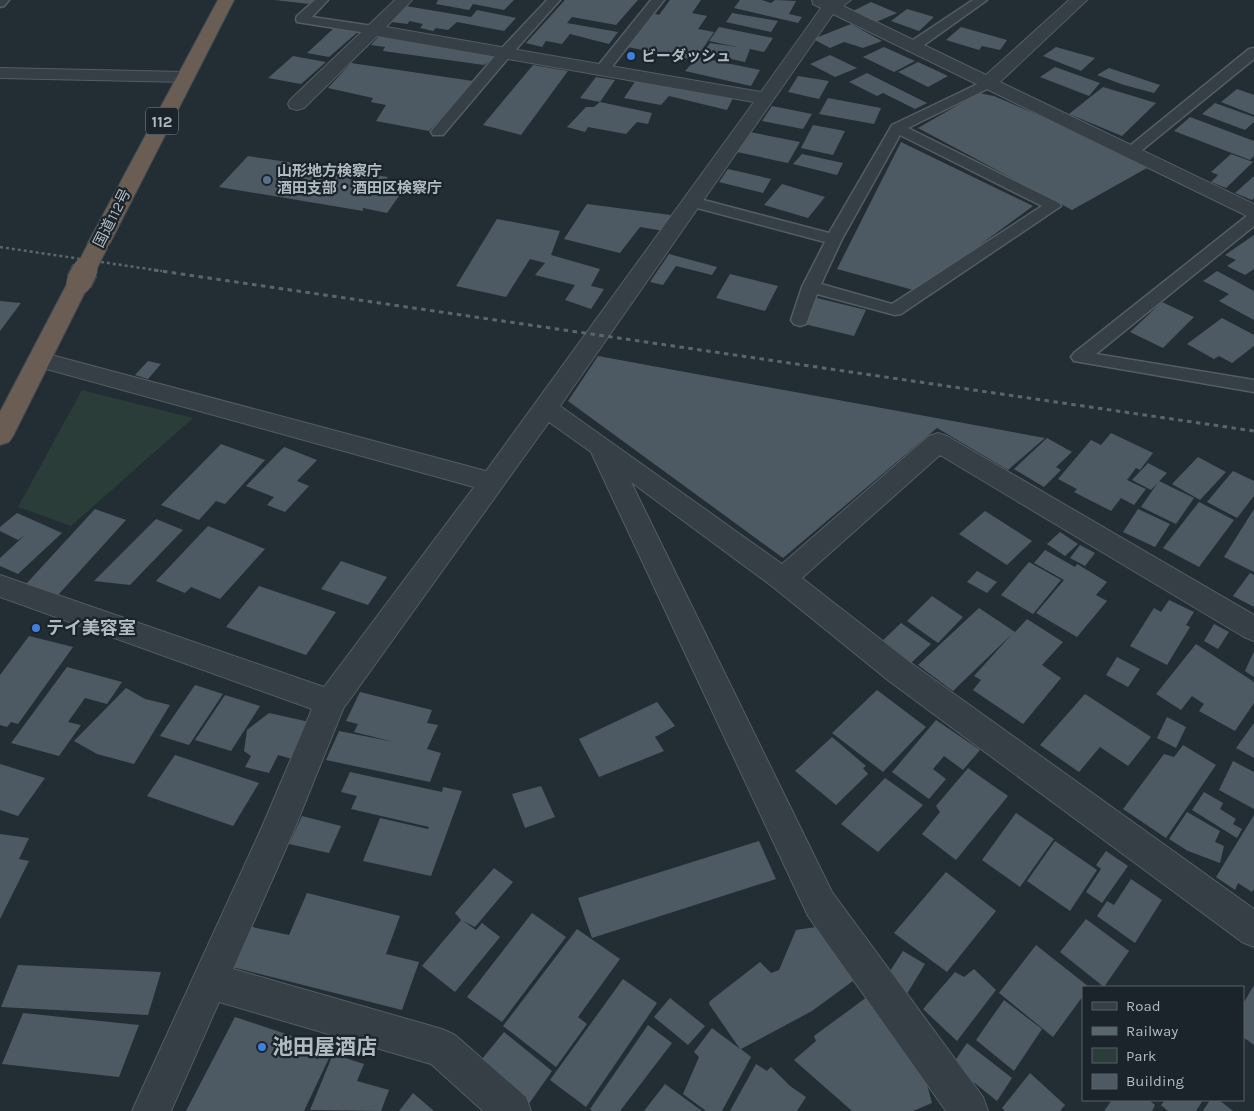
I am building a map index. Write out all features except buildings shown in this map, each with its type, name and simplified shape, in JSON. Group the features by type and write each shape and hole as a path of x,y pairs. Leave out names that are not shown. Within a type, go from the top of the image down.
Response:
{"highway":[{"name":"国道112号","path":"0,436 226,0"}],"street":[{"path":"297,104 404,0"},
{"path":"988,83 1079,0"},
{"path":"151,1111 277,830 330,702 546,408 692,202 830,2 912,47 1254,212"},
{"path":"373,30 764,98"},
{"path":"0,74 185,76"},
{"path":"40,360 491,482"},
{"path":"546,408 783,579 900,672 1254,930"},
{"path":"783,579 938,442 1254,629"},
{"path":"601,448 820,904 969,1111"},
{"path":"0,586 330,702"},
{"path":"210,981 442,1048 512,1111"}],"lane":[{"path":"0,3 3,0"},
{"path":"322,0 302,19 373,30"},
{"path":"438,132 505,53 554,0"},
{"path":"602,70 658,0"},
{"path":"912,47 981,0"},
{"path":"1131,152 1254,52"},
{"path":"800,320 811,287 834,239 897,128 988,83"},
{"path":"811,287 895,310 1053,206 897,128"},
{"path":"692,202 834,239"},
{"path":"1254,218 1080,357 1254,386"}],"green space":[{"path":"82,390 193,418 71,526 18,507"}],"railway":[{"path":"0,247 162,271"},
{"path":"154,270 1254,431"}],"place":[{"name":"ビーダッシュ","path":"631,56"},
{"name":"山形地方検察庁 酒田支部・酒田区検察庁","path":"267,180"},
{"name":"テイ美容室","path":"36,628"},
{"name":"池田屋酒店","path":"262,1047"}]}
